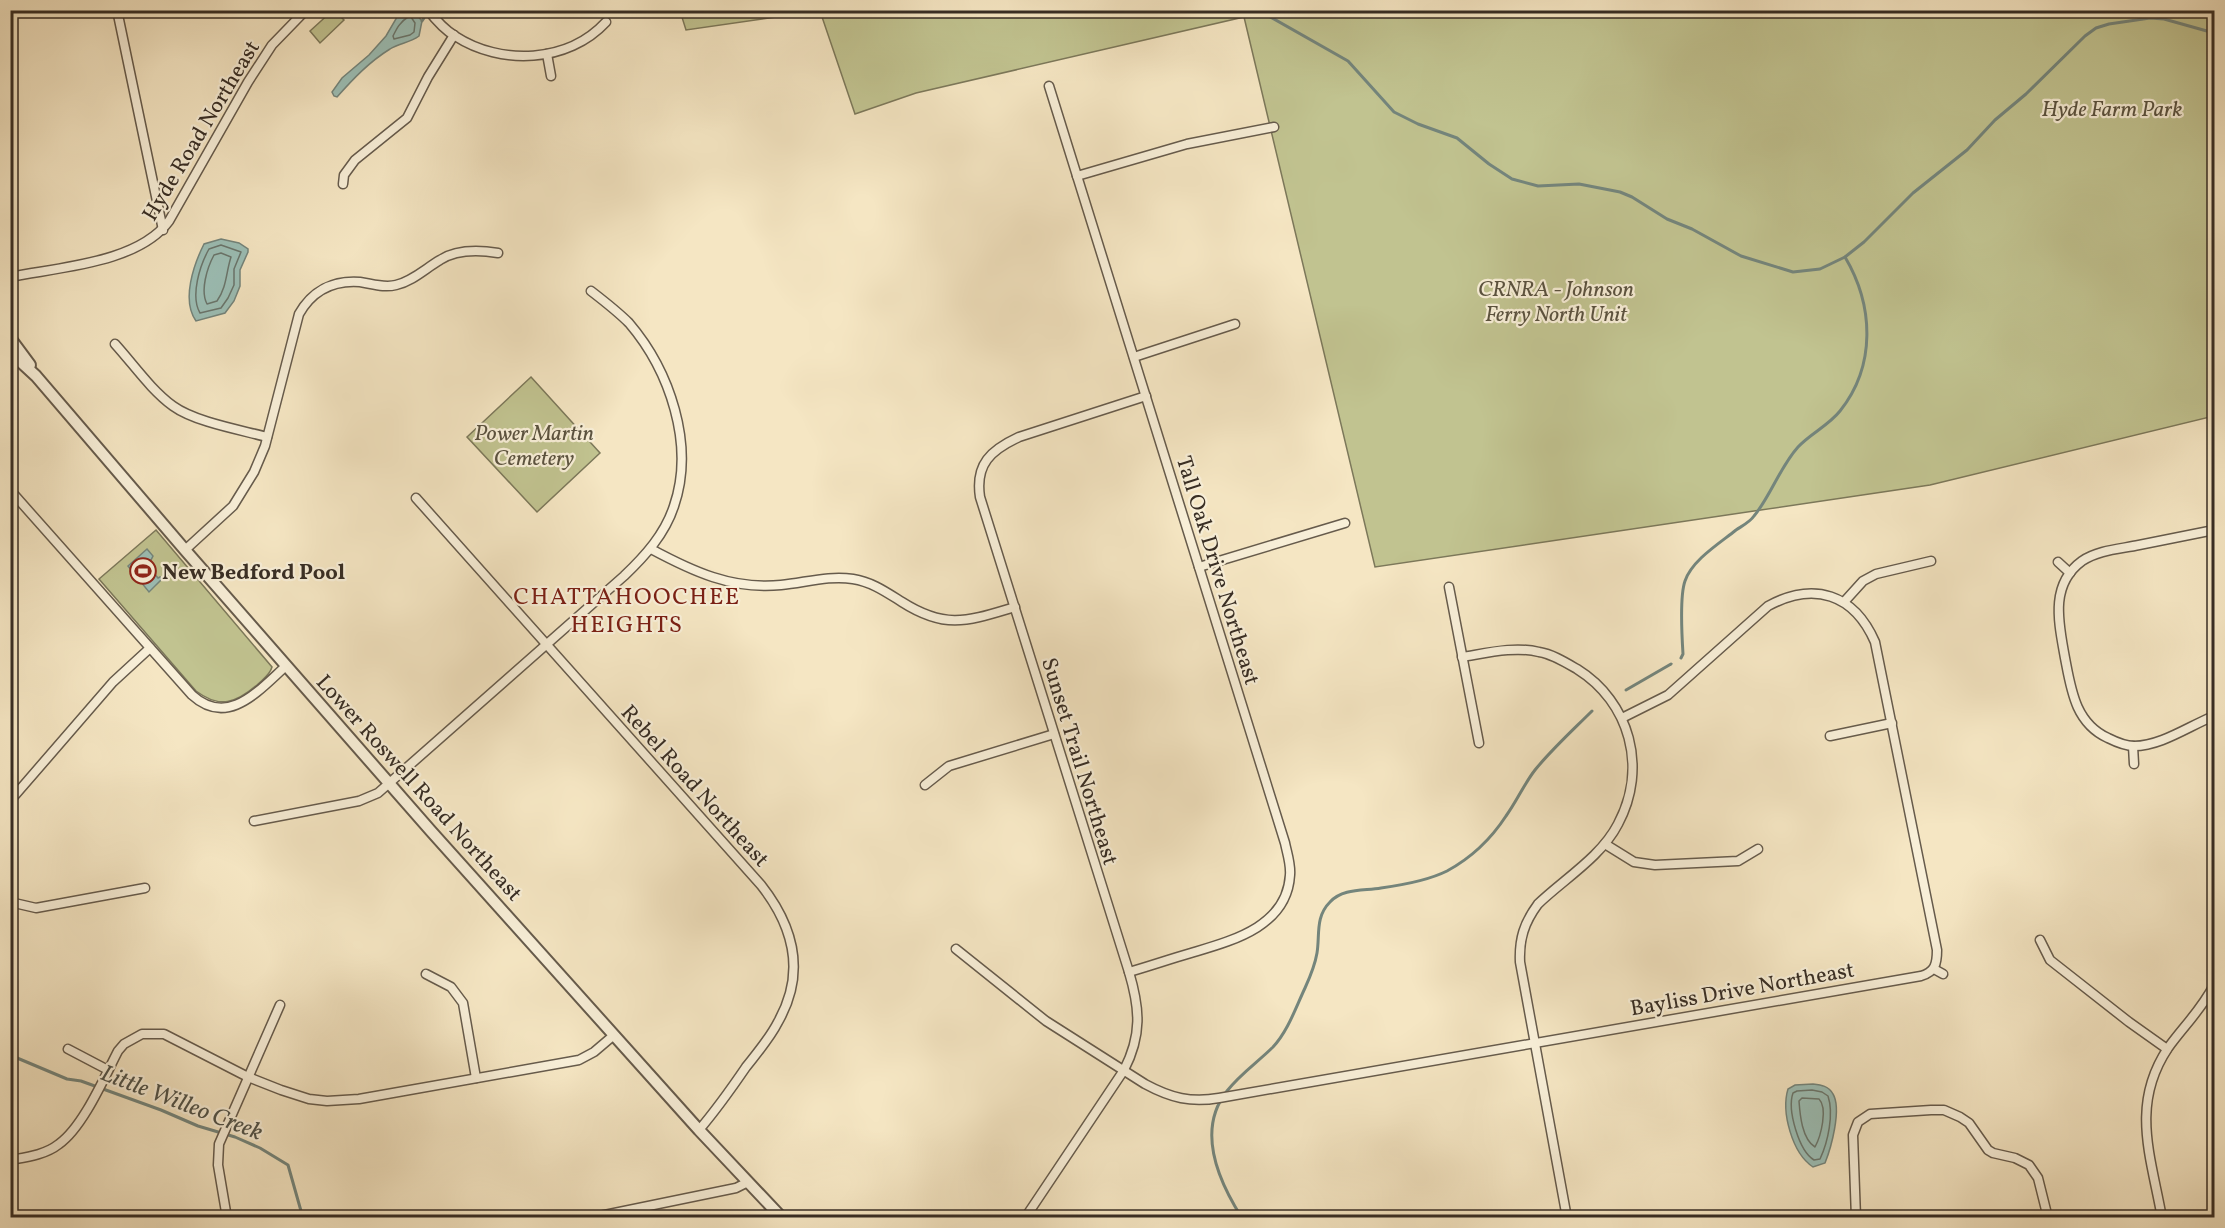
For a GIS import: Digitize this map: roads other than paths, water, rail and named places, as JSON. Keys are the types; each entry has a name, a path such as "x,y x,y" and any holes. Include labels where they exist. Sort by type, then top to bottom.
{"street":[{"path":"117,10 163,230"},
{"name":"Hyde Road Northeast","path":"10,277 107,258 131,251 145,244 163,230 248,82 272,45 306,10"},
{"path":"428,10 453,35 481,48 498,53 531,57 577,44 591,36 606,22"},
{"path":"343,184 344,175 355,160 407,118 453,35"},
{"path":"547,54 552,76"},
{"name":"Tall Oak Drive Northeast","path":"1049,86 1285,843 1290,875 1281,903 1274,913 1254,930 1233,940 1129,972"},
{"path":"1077,176 1177,146 1274,127"},
{"path":"185,550 219,521 238,499 258,465 299,314 309,300 322,289 345,282 381,286 397,285 412,279 440,260 454,254 484,251 498,253"},
{"path":"254,821 359,801 373,796 624,576 651,549 674,507 682,474 680,432 669,392 650,353 629,324 613,307 591,291"},
{"path":"1134,357 1235,324"},
{"name":"Lower Roswell Road Northeast","path":"10,338 22,351 36,376"},
{"path":"116,344 161,396 174,407 194,417 267,437"},
{"name":"Lower Roswell Road Northeast","path":"10,352 36,376 286,666 614,1035 782,1218"},
{"name":"Sunset Trail Northeast","path":"1025,1218 1124,1070 1132,1055 1138,1034 1138,1017 1136,996 1129,972 980,497 979,475 994,451 1019,437 1146,396"},
{"path":"10,490 200,703 227,708 244,702 286,666"},
{"name":"Rebel Road Northeast","path":"416,498 761,885 773,901 788,930 793,948 793,982 784,1011 767,1039 699,1130"},
{"path":"1199,567 1345,523"},
{"path":"2214,530 2107,551 2084,560 2070,573 2063,585 2057,608 2073,696 2077,708 2092,728 2115,741 2133,746 2150,744 2214,716"},
{"path":"651,549 696,572 741,585 783,585 842,577 862,580 880,588 918,612 944,621 974,618 1015,607"},
{"path":"1844,602 1869,577 1884,571 1930,561"},
{"path":"2058,562 2070,573"},
{"path":"1449,587 1479,743"},
{"path":"1622,718 1668,695 1760,612 1779,600 1801,593 1812,593 1837,598 1844,602 1868,627 1875,642 1937,950 1934,969 1943,974"},
{"path":"10,801 113,682 150,648"},
{"path":"1462,657 1506,650 1540,652 1565,661 1588,675 1599,686 1622,718 1632,754 1632,782 1623,813 1605,844 1538,904 1529,915 1520,945 1520,962 1567,1218"},
{"path":"1830,736 1892,723"},
{"path":"925,784 949,766 1054,734"},
{"path":"2133,746 2134,764"},
{"path":"1605,844 1634,862 1655,865 1738,861 1758,849"},
{"path":"10,902 36,908 145,888"},
{"path":"2040,940 2050,960 2168,1049"},
{"name":"Bayliss Drive Northeast","path":"956,949 1046,1021 1162,1093 1188,1101 1203,1101 1921,976 1929,974 1934,969"},
{"path":"426,974 451,987 463,1003 476,1078"},
{"path":"2162,1218 2147,1136 2145,1108 2149,1088 2156,1068 2214,985"},
{"path":"227,1218 218,1154 225,1128 280,1005"},
{"path":"10,1160 44,1152 58,1145 68,1136 77,1125 124,1044 142,1034 153,1032 174,1038 248,1077 309,1099 327,1101 359,1099 579,1060 594,1052 614,1035"},
{"path":"68,1049 108,1070"},
{"path":"1856,1218 1853,1135 1858,1122 1870,1114 1931,1110 1944,1110 1960,1117 1968,1123 1988,1150 2029,1165 2038,1178 2048,1218"},
{"path":"590,1218 736,1188 748,1182"},
{"path":"1868,1218 1889,1218"}],"water":[{"path":"409,10 413,11 422,21 419,36 382,54 337,97 334,96 332,92 342,78 369,55 386,36 397,17"},
{"path":"221,239 239,243 248,249 240,270 240,286 234,301 225,313 196,321 189,293 196,262 204,244"},
{"name":"New Bedford Pool","path":"147,549 153,556 148,566 158,578 162,579 149,592 128,566"},
{"path":"1795,1085 1825,1086 1831,1091 1835,1101 1836,1118 1833,1139 1825,1163 1813,1167 1799,1152 1794,1142 1787,1120 1786,1098 1788,1089"}],"waterway":[{"path":"1258,10 1348,61 1394,112 1418,124 1457,138 1512,179 1538,186 1579,184 1620,192 1667,219 1692,229 1741,256 1793,272 1820,269 1845,257 1864,242 1913,193 1967,150 1995,120 2096,28 2150,18 2164,19 2214,33"},
{"path":"1681,658 1683,654 1682,596 1689,573 1707,552 1752,518 1798,447 1840,411 1860,375 1867,336 1866,315 1862,295 1845,257"},
{"path":"1626,690 1671,664"},
{"path":"1242,1218 1233,1204 1214,1156 1213,1122 1218,1106 1227,1091 1273,1047 1287,1026 1314,966 1320,920 1325,908 1341,894 1423,880 1447,871 1464,860 1494,832 1542,762 1592,711"},
{"name":"Little Willeo Creek","path":"10,1055 67,1079 81,1081 260,1148 288,1165 303,1218"}],"place":[{"name":"New Bedford Pool","path":"143,571"}],"district":[{"name":"CHATTAHOOCHEE HEIGHTS","path":"627,610"}],"park label":[{"name":"Hyde Farm Park","path":"2112,108"},
{"name":"CRNRA - Johnson Ferry North Unit","path":"1556,300"},
{"name":"Power Martin Cemetery","path":"534,444"}]}
